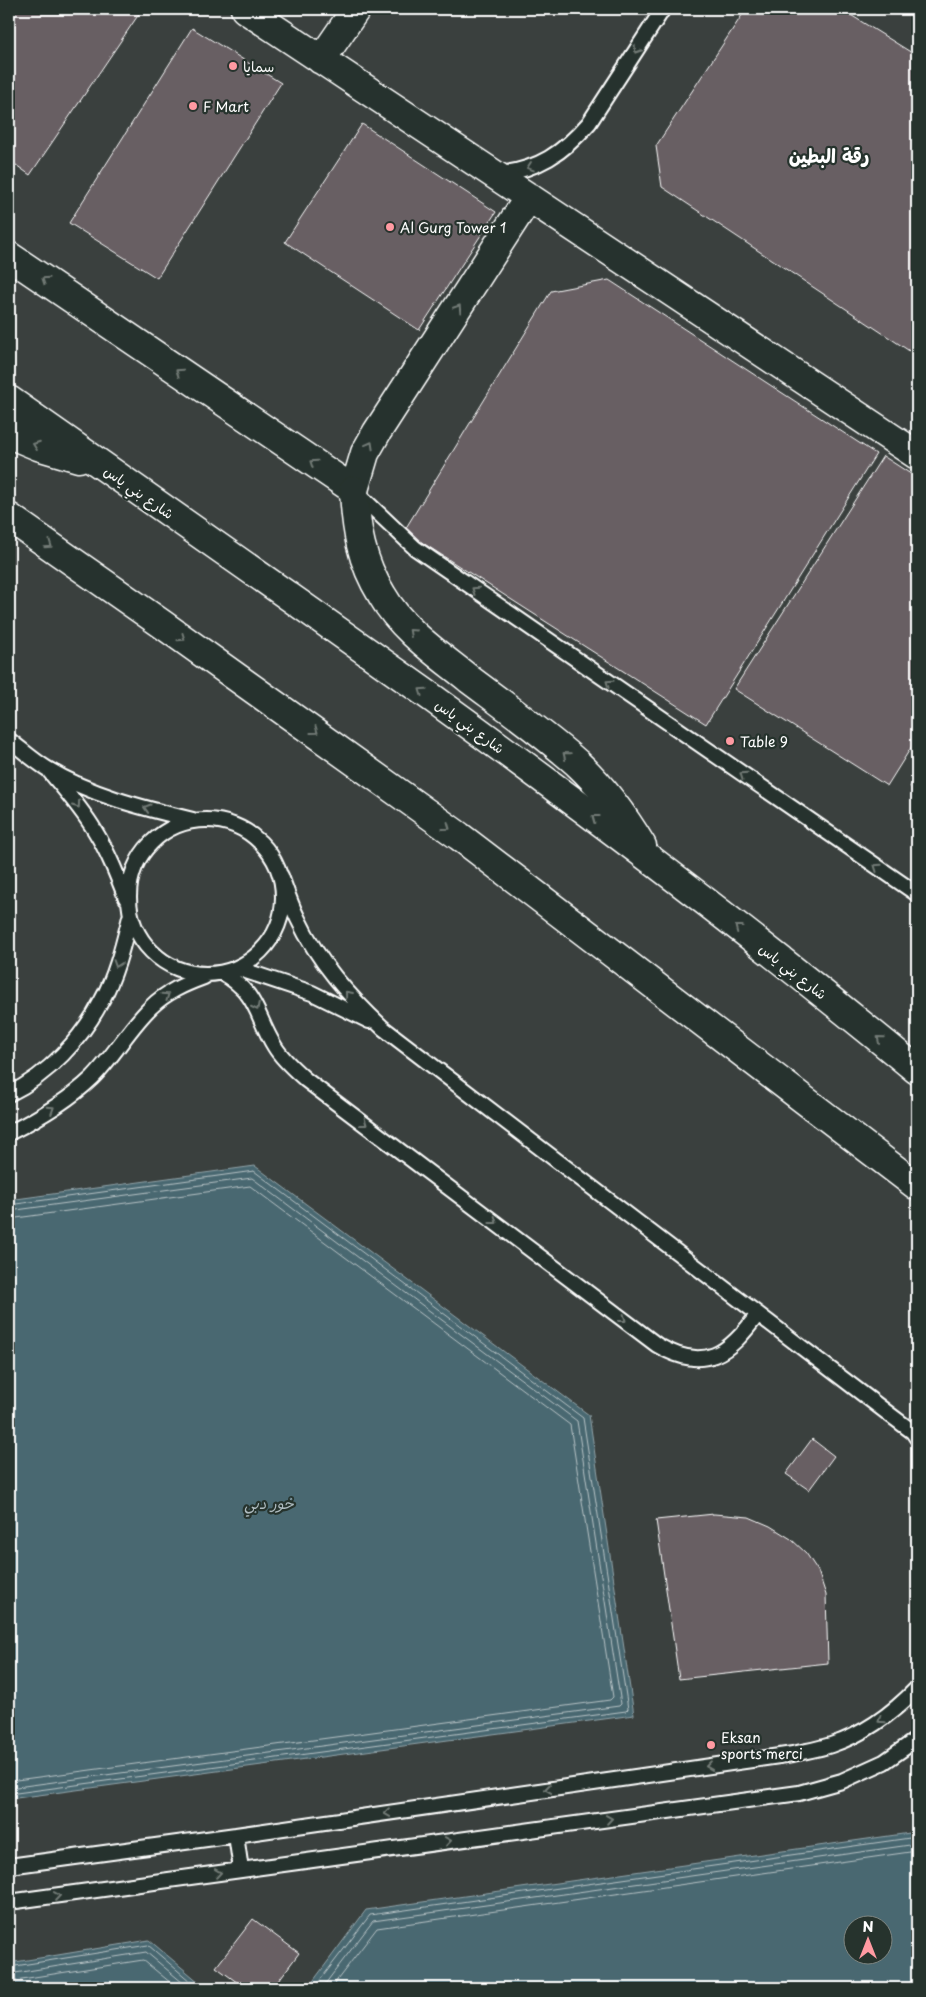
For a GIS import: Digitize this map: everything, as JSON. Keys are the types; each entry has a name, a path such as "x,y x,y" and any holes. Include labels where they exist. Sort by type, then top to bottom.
{"main road":[{"path":"245,9 917,454"},
{"path":"321,60 356,9"},
{"path":"529,197 365,453 354,490 356,528 366,563 382,596 405,625 432,650 577,763 606,793 630,825 651,860"},
{"path":"9,256 354,490"},
{"name":"شارع بني ياس","path":"9,400 423,691 651,860 859,1022 917,1070"},
{"path":"9,434 38,446 98,463"},
{"path":"9,517 249,684 460,836 917,1186"}],"lane":[{"path":"494,174 516,172 537,165 557,154 575,140 589,123 663,9"},
{"path":"354,490 415,548 917,894"},
{"path":"9,740 46,768 118,800 194,820 216,820 238,826 257,838 272,855 298,919 321,960 349,996 383,1028 916,1435"},
{"path":"46,768 72,798 95,830 113,865 128,902"},
{"path":"194,820 172,827 152,840 138,858 130,879 128,902 130,917 138,936 157,957 169,966 189,973 216,974 237,981 258,1008 265,1029 276,1048 306,1080 657,1345 673,1355 691,1358 710,1357 727,1350 741,1338 758,1314"},
{"path":"9,1133 34,1121 64,1101 92,1078 116,1052 136,1022 169,992 189,982 237,968 256,956 271,940 280,920 284,898 281,876"},
{"path":"9,1094 43,1072 66,1051 86,1026 103,1000 114,973 130,917"},
{"path":"237,968 312,994 383,1028"},
{"path":"9,1866 236,1835 803,1752 831,1745 867,1730 899,1708 917,1688"},
{"path":"9,1902 799,1793 850,1777 884,1762 917,1739"},
{"path":"236,1835 241,1870"}],"water":[{"name":"خور دبي","path":"255,1166 589,1415 634,1715 9,1799 9,1200"},
{"path":"917,1832 917,1988 308,1988 366,1910"},
{"path":"149,1940 206,1988 9,1988 9,1963"}],"building":[{"path":"12,9 137,9 141,11 30,175 9,160 9,14"},
{"path":"746,9 841,9 917,56 917,356 662,187 656,146"},
{"path":"192,28 281,83 157,278 69,223"},
{"name":"Al Gurg Tower 1","path":"362,124 496,212 419,330 285,242"},
{"path":"609,280 876,454 706,724 404,531 551,291"},
{"path":"883,456 917,478 917,738 887,786 734,689"},
{"path":"917,776 917,792 910,787"},
{"path":"812,1439 834,1456 809,1490 786,1474"},
{"path":"714,1514 749,1517 770,1526 791,1539 806,1553 818,1571 826,1595 828,1663 679,1679 656,1520"},
{"path":"253,1919 299,1953 273,1988 245,1988 216,1967"}],"place":[{"name":"سمايا","path":"233,66"},
{"name":"F Mart","path":"193,106"},
{"name":"Al Gurg Tower 1","path":"390,227"},
{"name":"Table 9","path":"730,741"},
{"name":"Eksan sports merci","path":"711,1745"}],"district":[{"name":"رقة البطين","path":"829,155"}]}
